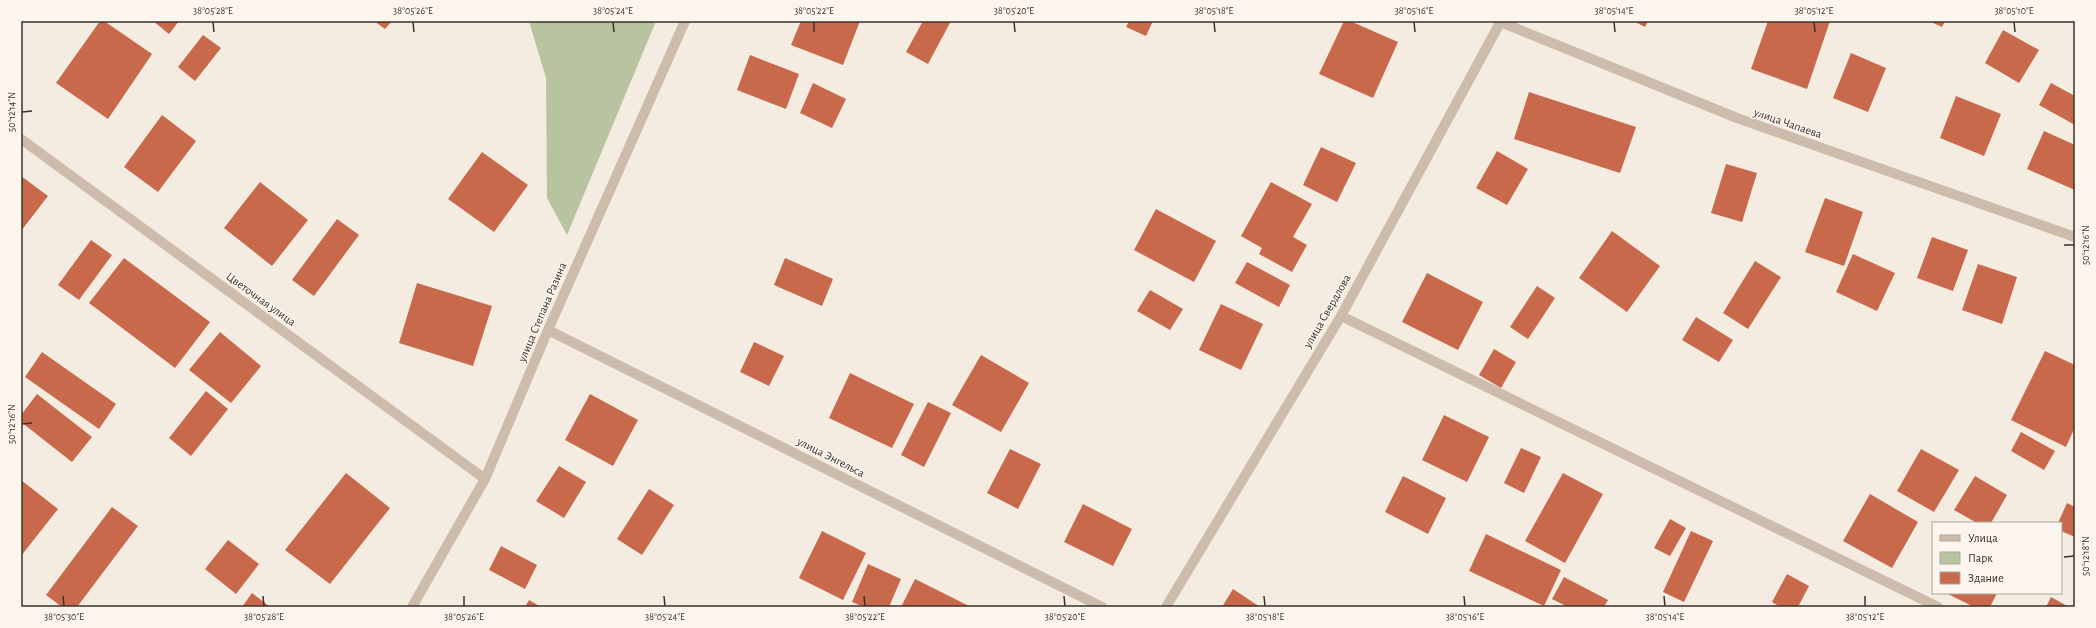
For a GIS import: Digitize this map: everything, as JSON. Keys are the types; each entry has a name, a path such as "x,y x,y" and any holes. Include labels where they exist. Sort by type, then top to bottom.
{"street":[{"name":"улица Степана Разина","path":"412,607 485,479 548,330 685,21"},
{"name":"улица Чапаева","path":"1500,21 1737,118 2075,237"},
{"name":"улица Свердлова","path":"1166,607 1341,316 1500,21"},
{"name":"Цветочная улица","path":"21,140 485,479"},
{"path":"1341,316 1938,607"},
{"name":"улица Энгельса","path":"548,330 1102,607"}],"green space":[{"path":"529,21 656,21 567,235 547,198 546,78"}],"building":[{"path":"100,21 104,21 152,54 108,119 56,83"},
{"path":"153,21 179,21 169,34"},
{"path":"374,21 392,21 385,29"},
{"path":"801,21 860,21 843,65 791,45"},
{"path":"923,21 951,21 928,64 906,52"},
{"path":"1129,21 1153,21 1146,36 1126,27"},
{"path":"1344,21 1350,21 1398,42 1373,98 1319,74"},
{"path":"1633,21 1648,21 1645,27"},
{"path":"1768,21 1830,21 1807,89 1751,69"},
{"path":"1929,21 1945,21 1942,27"},
{"path":"2003,30 2039,50 2019,83 1985,63"},
{"path":"203,35 221,48 195,81 178,67"},
{"path":"1851,53 1886,68 1868,112 1833,98"},
{"path":"750,55 799,74 786,109 737,90"},
{"path":"813,83 846,99 832,128 800,113"},
{"path":"2051,83 2075,96 2075,125 2039,105"},
{"path":"1529,92 1636,127 1620,173 1514,139"},
{"path":"1956,96 2001,114 1984,156 1940,138"},
{"path":"162,115 196,141 158,192 124,167"},
{"path":"2044,131 2075,145 2075,190 2027,169"},
{"path":"1321,147 1356,163 1337,202 1303,185"},
{"path":"1497,151 1528,169 1507,205 1476,188"},
{"path":"482,152 528,185 494,232 448,199"},
{"path":"1726,164 1757,173 1742,222 1711,213"},
{"path":"21,176 48,196 21,231"},
{"path":"260,182 308,220 272,266 224,228"},
{"path":"1271,182 1312,204 1293,237 1307,245 1292,272 1259,254 1262,248 1241,236"},
{"path":"1825,198 1863,212 1844,266 1805,252"},
{"path":"1156,209 1216,241 1194,282 1134,250"},
{"path":"337,219 359,235 314,296 292,280"},
{"path":"1612,231 1660,266 1627,312 1579,278"},
{"path":"1932,237 1968,250 1953,291 1917,278"},
{"path":"91,240 112,255 79,300 58,285"},
{"path":"1853,254 1895,273 1877,311 1836,292"},
{"path":"124,258 210,322 175,368 89,303"},
{"path":"785,258 833,279 822,306 774,285"},
{"path":"1755,261 1781,277 1748,329 1723,313"},
{"path":"1247,262 1290,285 1279,307 1235,283"},
{"path":"1978,264 2017,277 2002,324 1962,310"},
{"path":"1427,273 1483,302 1458,350 1402,322"},
{"path":"417,283 492,306 473,366 399,343"},
{"path":"1537,286 1555,298 1528,339 1510,327"},
{"path":"1150,290 1183,309 1170,330 1137,311"},
{"path":"1221,304 1263,324 1241,370 1199,350"},
{"path":"1696,317 1733,340 1719,362 1682,340"},
{"path":"220,332 261,366 231,403 189,370"},
{"path":"754,342 784,356 769,386 740,372"},
{"path":"1494,349 1516,362 1501,388 1479,375"},
{"path":"2045,351 2075,365 2075,427 2066,447 2011,420"},
{"path":"42,352 116,404 99,429 25,377"},
{"path":"981,355 1029,383 1001,432 952,405"},
{"path":"850,373 914,404 892,448 829,418"},
{"path":"206,391 228,409 191,456 169,438"},
{"path":"37,394 92,437 72,462 21,422 21,415"},
{"path":"590,394 638,420 613,466 565,440"},
{"path":"928,402 951,413 924,467 901,455"},
{"path":"1444,415 1489,437 1467,482 1422,460"},
{"path":"2021,432 2055,451 2044,470 2011,451"},
{"path":"1521,448 1541,457 1524,493 1504,483"},
{"path":"1010,449 1041,464 1018,509 987,493"},
{"path":"1921,449 1959,470 1934,512 1897,491"},
{"path":"559,466 586,482 564,518 536,501"},
{"path":"346,473 390,508 330,584 285,550"},
{"path":"1563,473 1603,494 1565,563 1525,541"},
{"path":"1403,476 1446,498 1428,534 1385,512"},
{"path":"1975,476 2007,495 1992,522 1975,522 1954,510"},
{"path":"21,480 58,509 21,556"},
{"path":"649,489 674,505 642,555 617,539"},
{"path":"1870,494 1918,522 1892,568 1843,541"},
{"path":"2067,503 2075,507 2075,537 2062,531 2062,522 2058,522"},
{"path":"1083,504 1132,529 1113,566 1064,542"},
{"path":"112,507 138,526 77,607 62,607 46,595"},
{"path":"1670,519 1686,528 1670,556 1654,548"},
{"path":"822,531 866,553 843,600 799,578"},
{"path":"1691,531 1713,541 1684,602 1663,592"},
{"path":"1486,534 1561,570 1544,606 1469,571"},
{"path":"228,540 259,564 236,594 205,569"},
{"path":"501,546 537,565 525,589 489,570"},
{"path":"868,564 901,579 889,607 864,607 852,602"},
{"path":"1787,574 1809,586 1798,607 1780,607 1772,602"},
{"path":"1564,577 1608,600 1604,607 1568,607 1552,599"},
{"path":"915,579 969,606 901,607"},
{"path":"1233,589 1260,607 1222,607"},
{"path":"252,593 270,607 242,607"},
{"path":"1948,594 1996,594 1990,607 1974,607"},
{"path":"2051,597 2069,607 2046,607"},
{"path":"529,600 541,607 525,607"}]}
